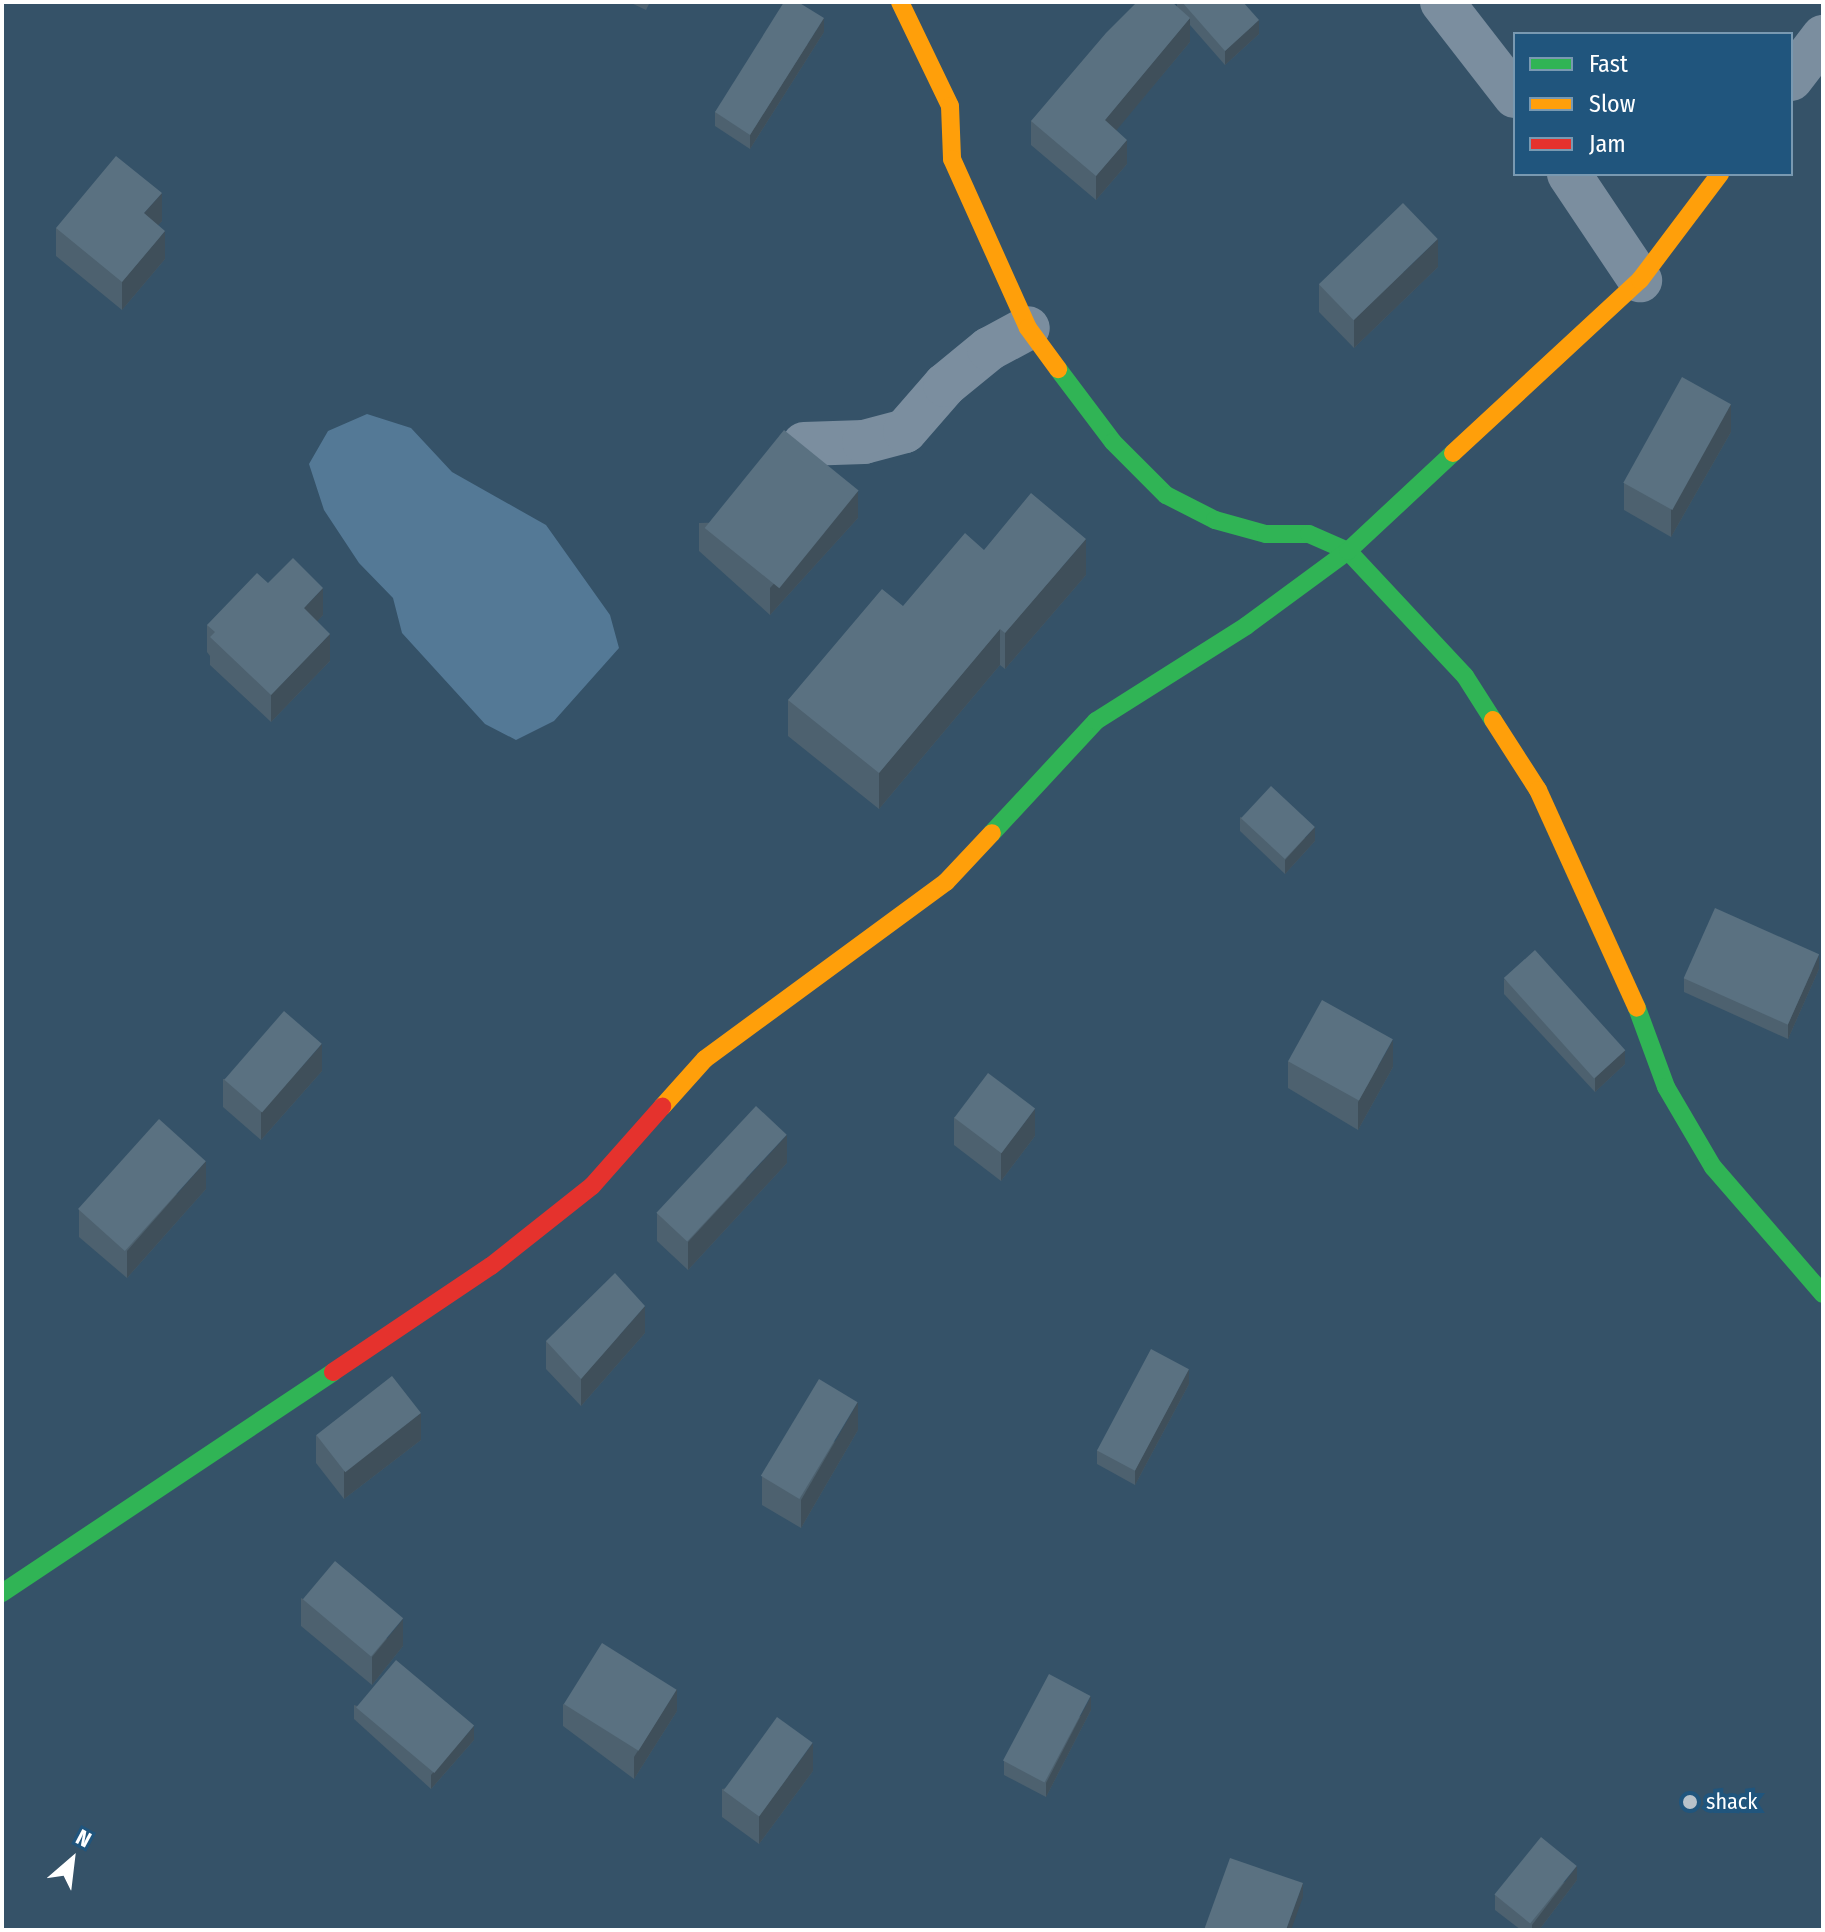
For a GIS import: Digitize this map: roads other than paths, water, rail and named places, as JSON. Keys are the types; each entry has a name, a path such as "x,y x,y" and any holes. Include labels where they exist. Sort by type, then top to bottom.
{"street":[{"path":"900,2 950,106 952,159 1028,328 1113,442 1166,495 1215,520 1266,534 1309,534 1348,551 1473,689 1538,790 1625,975 1666,1087 1713,1167 1823,1294"},
{"path":"1442,2 1513,93"},
{"path":"1793,76 1823,37"},
{"path":"1570,176 1640,280"},
{"path":"2,1593 491,1266 592,1186 705,1059 946,882 1096,721 1246,626 1348,551 1640,280 1718,176"},
{"path":"804,444 864,442 905,431 945,385 989,349 1028,328"}],"water":[{"path":"367,414 411,428 452,472 546,525 610,615 619,648 554,721 516,740 485,724 402,633 393,598 359,563 324,510 309,464 328,431"}],"place":[{"name":"shack","path":"1690,1802"}]}
